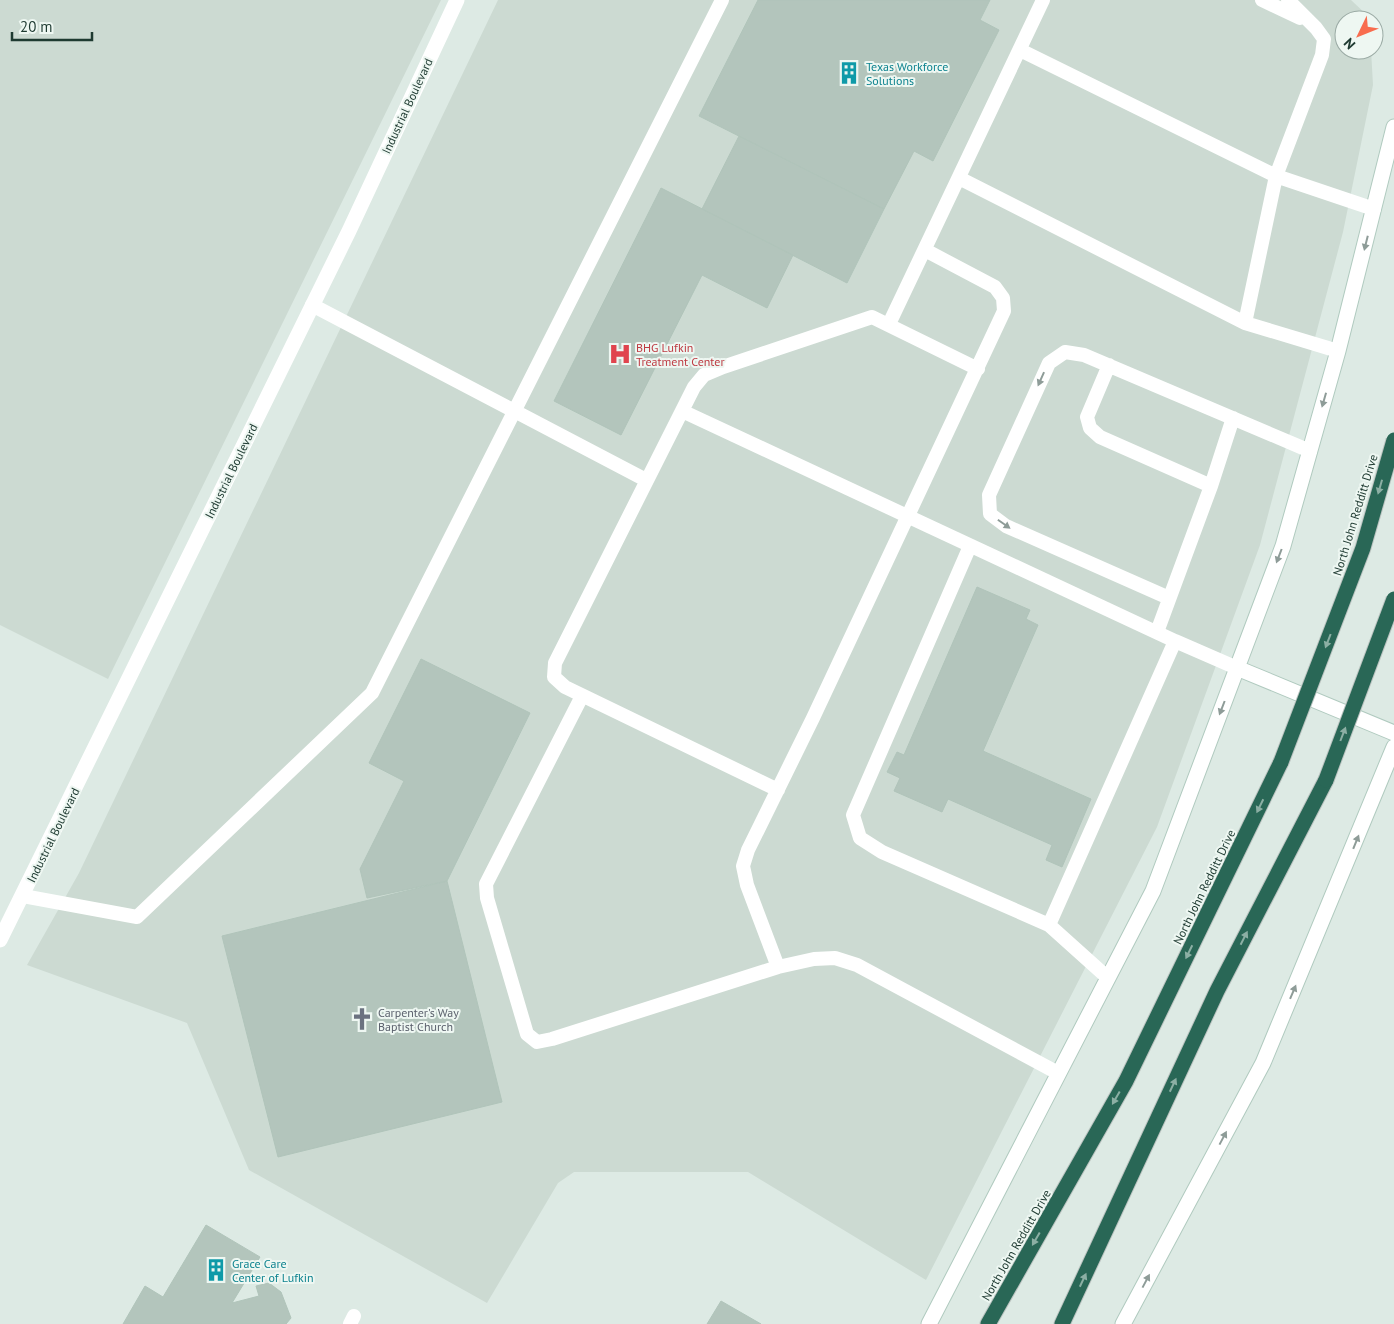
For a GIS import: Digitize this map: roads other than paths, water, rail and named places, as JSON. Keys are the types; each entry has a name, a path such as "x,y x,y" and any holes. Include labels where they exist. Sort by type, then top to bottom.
{"highway":[{"name":"North John Redditt Drive","path":"988,1324 1126,1080 1281,762 1363,548 1394,440"},
{"path":"1062,1324 1217,991 1326,780 1394,599"}],"street":[{"name":"Industrial Boulevard","path":"0,940 312,306 457,0"},
{"path":"929,1324 1153,891 1283,546 1338,351 1394,127"},
{"path":"1378,194 1394,178"},
{"path":"1237,668 1394,733"},
{"path":"1123,1324 1263,1063 1394,747"}],"lane":[{"path":"22,896 137,917 372,693 722,0"},
{"path":"889,324 1043,0"},
{"path":"1262,0 1312,24"},
{"path":"1245,323 1276,176 1322,55 1324,39 1288,0"},
{"path":"1020,50 1276,176 1374,209"},
{"path":"959,178 1245,323 1338,351"},
{"path":"778,967 747,885 743,866 748,850 908,517 1004,311 1003,298 996,287 925,250"},
{"path":"312,306 646,480"},
{"path":"778,790 565,687 554,677 556,663 694,386 704,375 756,354 872,317 978,368"},
{"path":"1169,598 1006,526 990,514 989,495 1049,363 1065,352 1084,355 1310,451"},
{"path":"1109,365 1087,417 1090,428 1100,437 1211,486"},
{"path":"682,411 1175,641 1237,668"},
{"path":"1157,632 1211,486 1233,418"},
{"path":"970,546 854,815 860,838 882,852 1049,925 1108,978"},
{"path":"1049,925 1175,641"},
{"path":"582,696 486,884 487,898 527,1034 537,1042 552,1039 778,967 835,958 857,966 1058,1073"}],"place":[{"name":"Texas Workforce Solutions","path":"849,73"},
{"name":"BHG Lufkin Treatment Center","path":"620,354"},
{"name":"Carpenter's Way Baptist Church","path":"362,1019"},
{"name":"Grace Care Center of Lufkin","path":"216,1270"}]}
